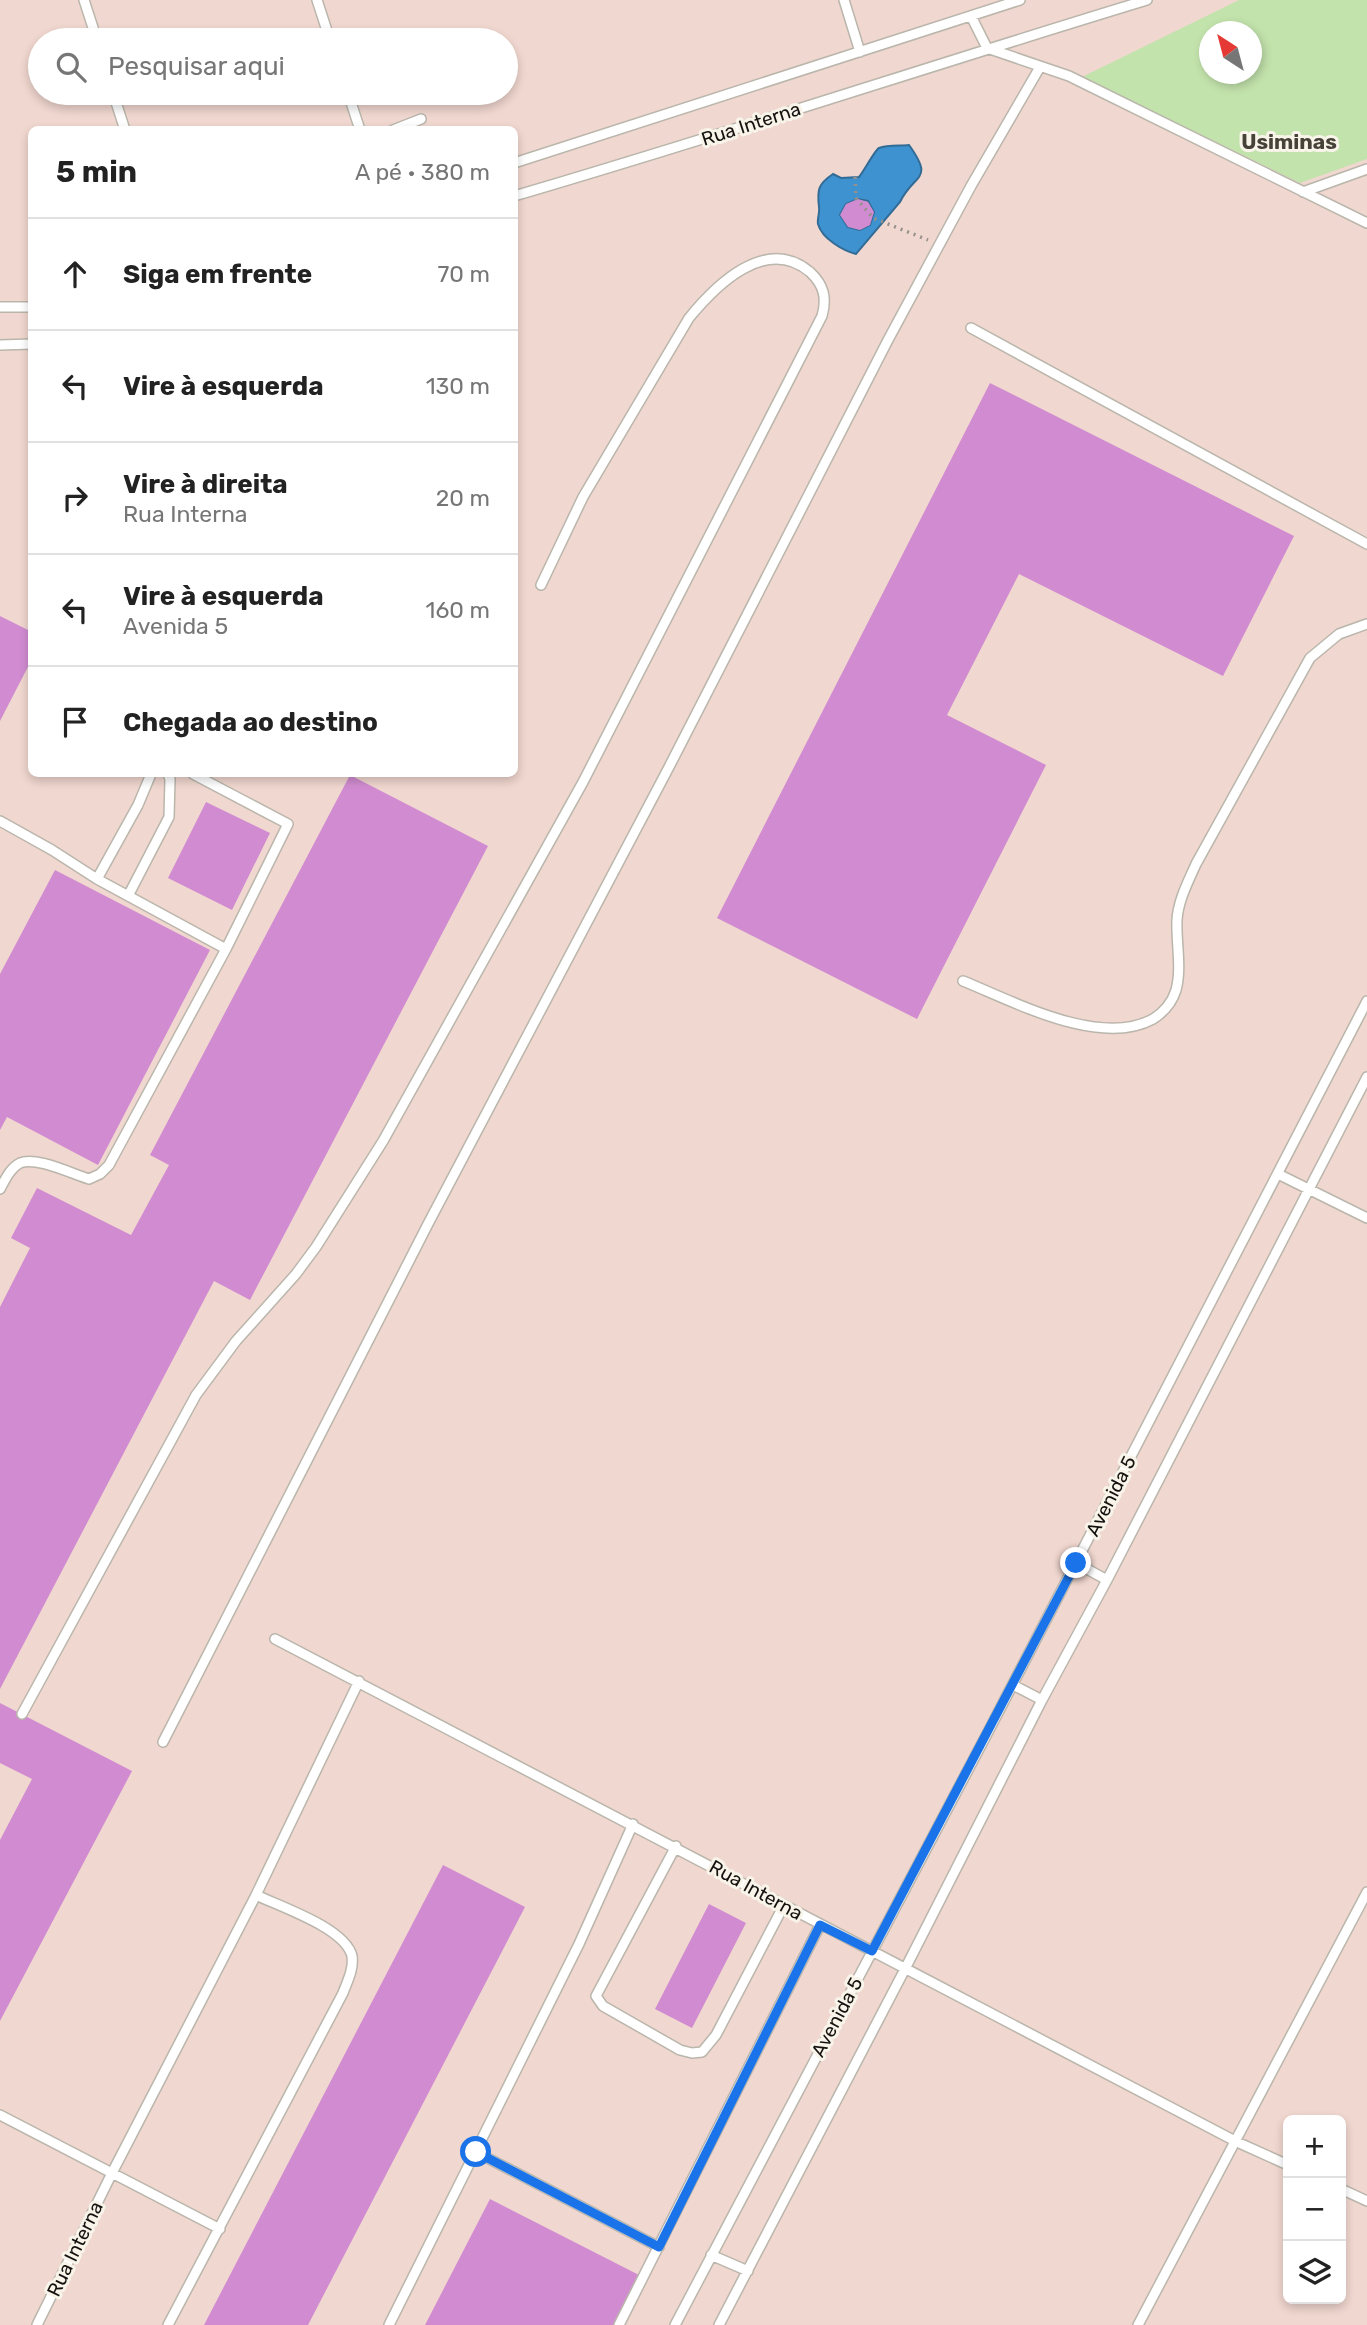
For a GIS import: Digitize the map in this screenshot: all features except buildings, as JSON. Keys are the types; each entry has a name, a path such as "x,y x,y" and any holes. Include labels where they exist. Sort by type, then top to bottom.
{"lane":[{"path":"84,0 93,28"},
{"path":"317,0 326,28"},
{"path":"844,0 860,52"},
{"path":"518,162 1020,0"},
{"name":"Rua Interna","path":"518,196 1147,0"},
{"path":"971,16 986,48 1069,76 1367,223"},
{"path":"163,1742 422,1235 669,767 888,340 1040,67"},
{"path":"117,105 124,126"},
{"path":"352,105 359,126"},
{"path":"403,126 421,119"},
{"path":"1303,192 1367,169"},
{"path":"22,1714 196,1395 236,1341 296,1274 316,1247 383,1141 583,782 822,316 824,291 818,280 807,270 793,260 770,259 729,276 709,294 689,318 583,497 541,585"},
{"path":"0,307 28,307"},
{"path":"971,328 1367,544"},
{"path":"0,345 28,344"},
{"path":"963,981 1034,1010 1086,1026 1125,1028 1144,1024 1161,1014 1175,994 1178,979 1177,917 1195,864 1310,658 1339,634 1367,624"},
{"path":"97,879 138,805 149,777"},
{"path":"128,896 169,817 169,777"},
{"path":"0,1189 18,1164 29,1161 89,1179 100,1174 109,1165 226,949 288,824 199,777"},
{"path":"0,821 97,879 226,949"},
{"name":"Avenida 5","path":"675,2325 1013,1685 1367,1001"},
{"name":"Avenida 5","path":"719,2325 1367,1077"},
{"path":"1278,1174 1367,1217"},
{"path":"1076,1563 1107,1580"},
{"name":"Rua Interna","path":"275,1639 676,1846 820,1925 1237,2142 1283,2163"},
{"name":"Rua Interna","path":"37,2325 256,1895 359,1682"},
{"path":"1013,1685 1042,1700"},
{"path":"389,2325 604,1891 633,1824"},
{"path":"676,1846 596,1996 603,2006 680,2050 702,2052 716,2035 784,1905"},
{"path":"1138,2325 1367,1892"},
{"path":"168,2325 343,1993 352,1968 349,1947 338,1936 256,1895"},
{"path":"620,2325 820,1925"},
{"path":"0,2115 220,2229"},
{"path":"476,2152 659,2247"},
{"path":"1346,2192 1367,2202"},
{"path":"711,2255 748,2271"}],"path":[{"path":"855,177 856,198 873,218 940,244"}],"shaded area":[{"path":"0,0 1367,0 1367,2325 0,2325"}],"green space":[{"path":"1239,0 1367,0 1367,159 1300,183 1082,77"}],"water":[{"path":"909,145 921,165 920,176 856,254 834,244 824,235 818,224 821,184 833,174 841,178 859,177 879,148","holes":["858,199 868,201 874,212 870,225 860,230 848,227 840,215 846,204"]}],"district":[{"name":"Usiminas","path":"1289,141"}],"route":[{"path":"476,2152 659,2247 820,1925 872,1951 1076,1563"}]}
